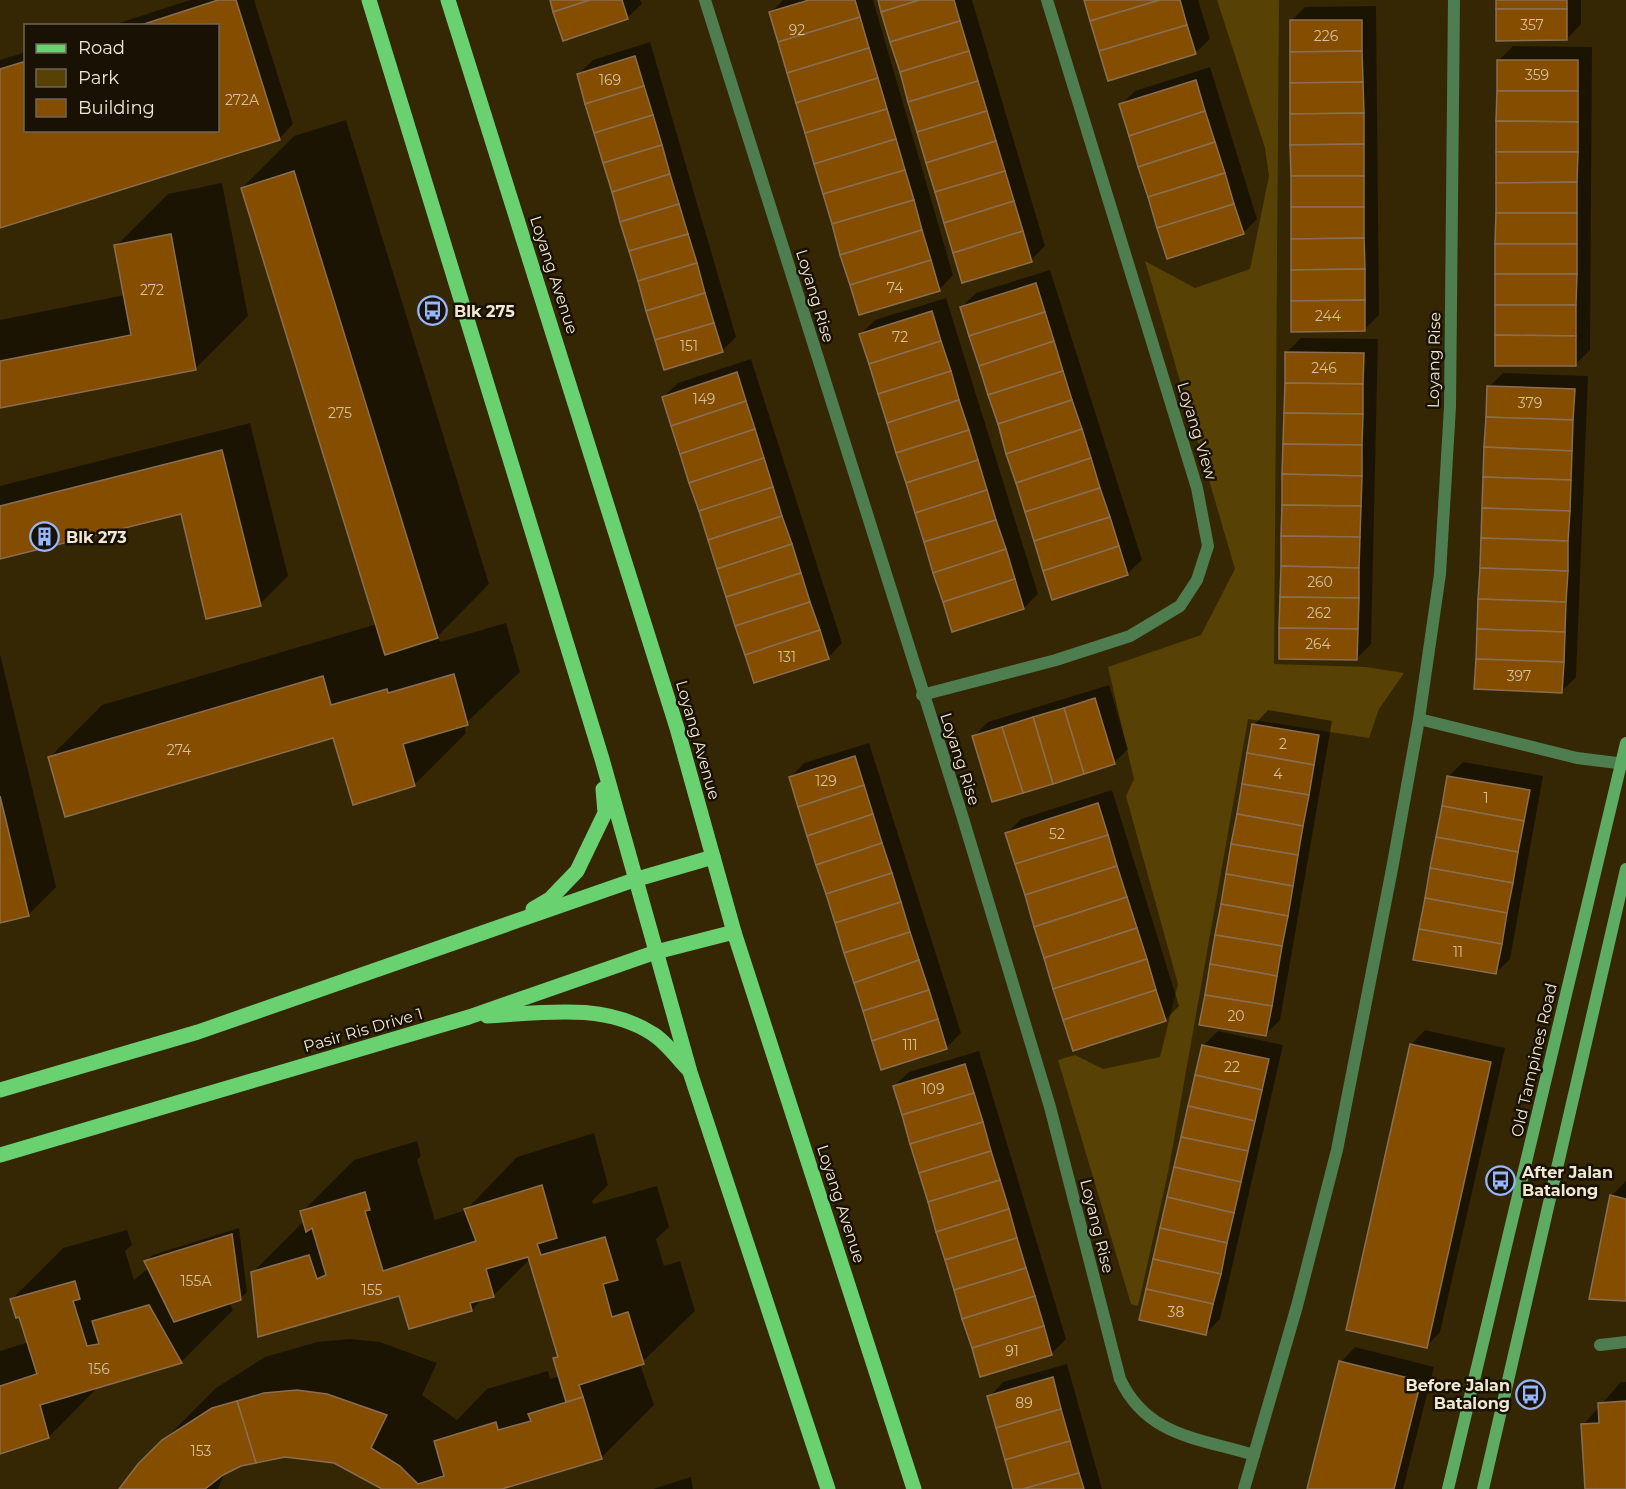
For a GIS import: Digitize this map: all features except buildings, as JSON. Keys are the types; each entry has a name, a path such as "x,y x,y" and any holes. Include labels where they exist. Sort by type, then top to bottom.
{"main road":[{"path":"369,0 602,759 690,1072 828,1489"},
{"name":"Loyang Avenue","path":"448,0 610,512 734,932 914,1489"},
{"path":"508,924 550,899 577,871 605,813 602,759"},
{"path":"0,1090 198,1032 634,879 713,857"},
{"name":"Pasir Ris Drive 1","path":"0,1155 469,1017 656,952 734,932"},
{"path":"469,1017 585,1011 619,1020 654,1034 690,1072"}],"street":[{"name":"Loyang Rise","path":"705,0 922,695 962,815 1050,1107 1120,1379 1138,1408 1159,1424 1199,1441 1254,1455"},
{"name":"Loyang View","path":"922,695 1056,660 1130,636 1180,606 1197,580 1208,546 1197,488 1047,0"},
{"name":"Loyang Rise","path":"1244,1489 1297,1306 1337,1150 1419,719 1440,574 1450,407 1455,0"},
{"path":"1419,719 1577,758 1624,764"},
{"name":"Old Tampines Road","path":"1449,1489 1624,764 1626,743"},
{"path":"1482,1489 1626,868"},
{"path":"1599,1345 1626,1342"}],"green space":[{"path":"1217,0 1279,0 1274,664 1366,667 1404,673 1379,709 1369,738 1248,719 1169,1168 1138,1306 1131,1304 1058,1060 1075,1055 1103,1069 1160,1057 1178,984 1126,796 1134,779 1108,667 1201,635 1235,569 1145,261 1195,288 1250,269 1269,176 1265,148"}],"place":[{"name":"Blk 275","path":"433,311"},
{"name":"Blk 273","path":"45,537"},
{"name":"After Jalan Batalong","path":"1501,1181"},
{"name":"Before Jalan Batalong","path":"1531,1394"}]}
